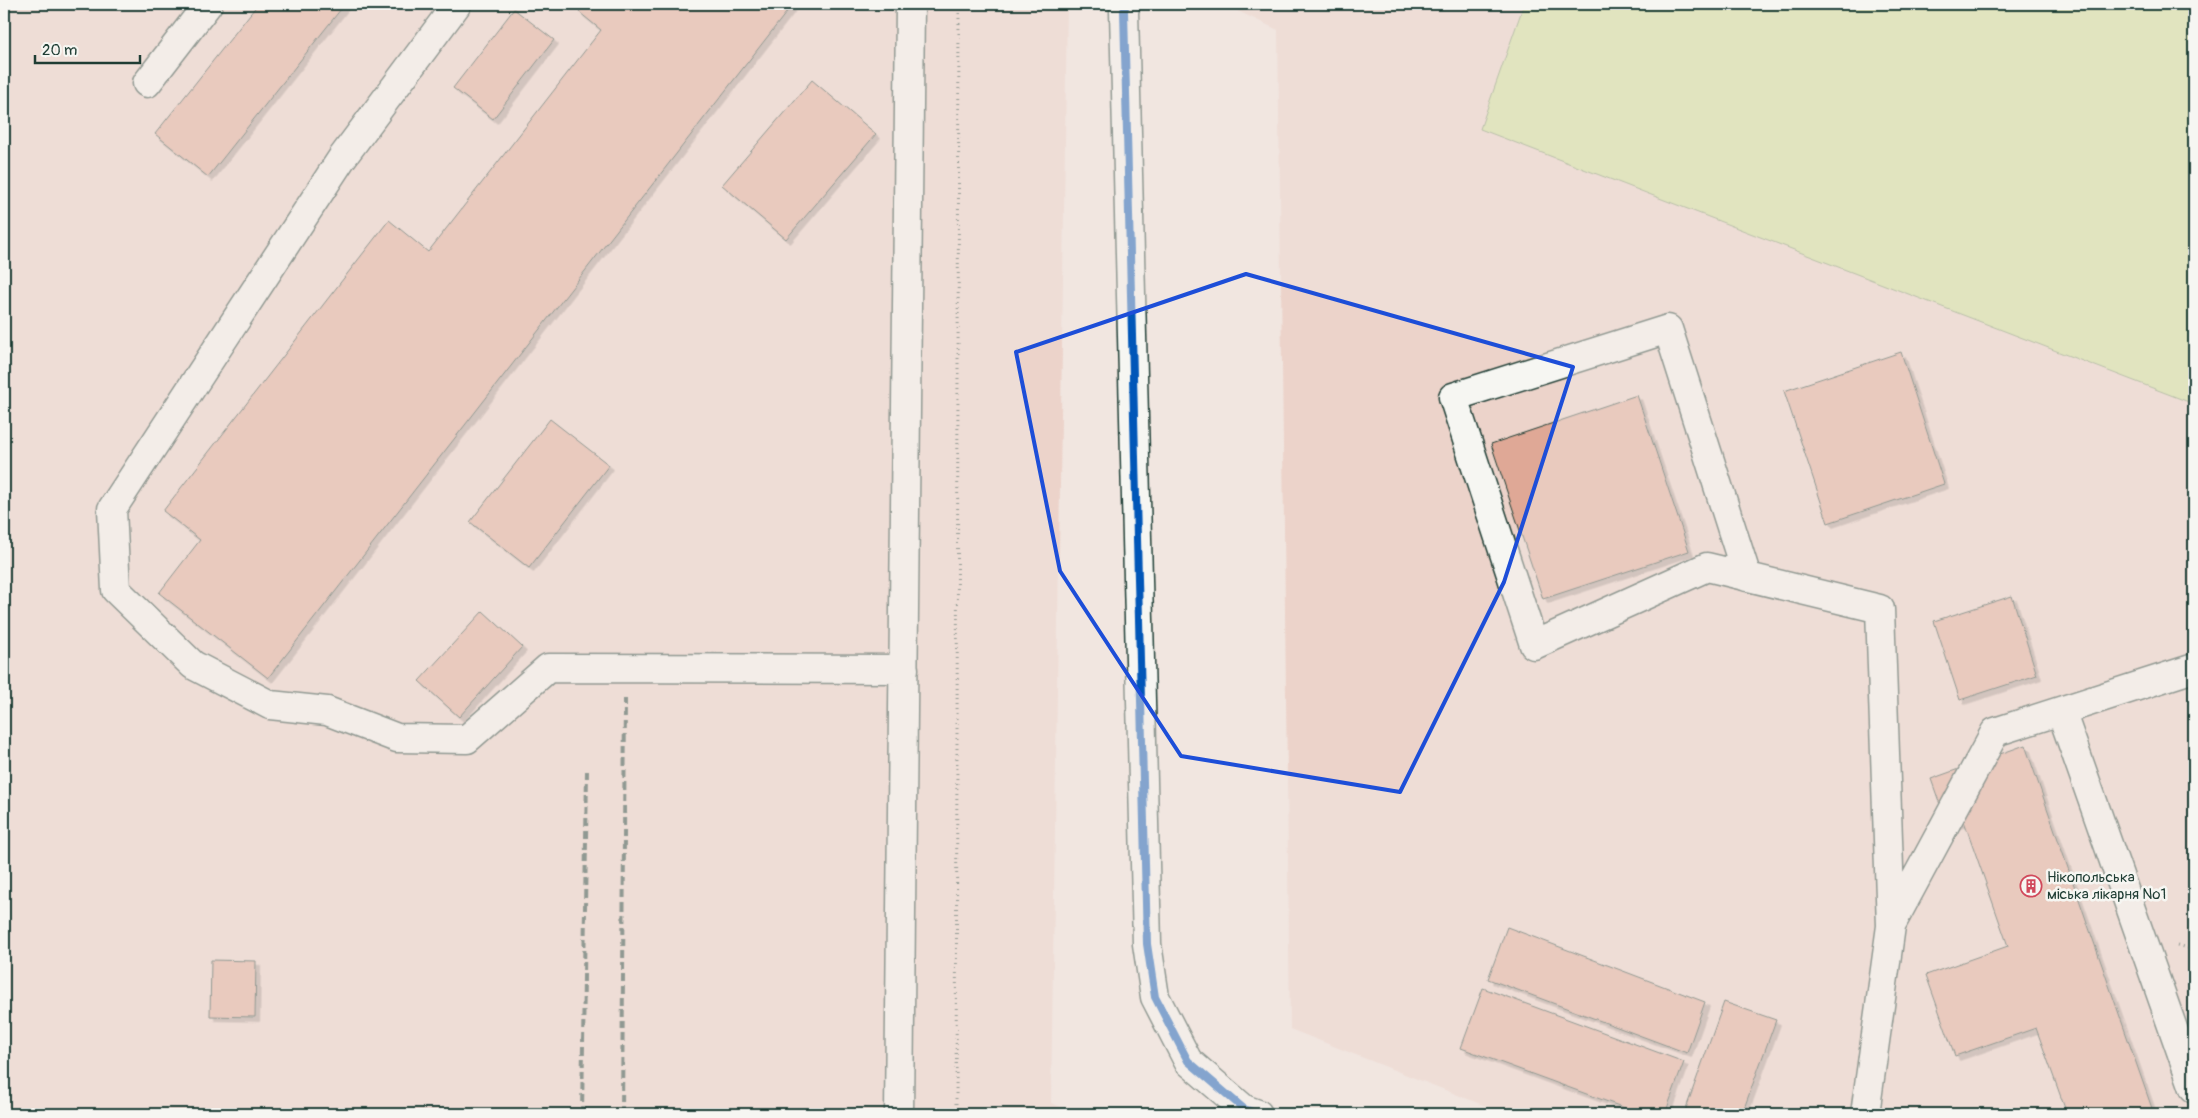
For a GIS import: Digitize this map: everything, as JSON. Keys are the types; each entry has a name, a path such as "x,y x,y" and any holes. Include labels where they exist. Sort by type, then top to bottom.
{"street":[{"path":"147,83 208,4"},
{"path":"457,4 342,158 112,509 116,590 193,665 270,705 327,712 396,738 467,739 548,668 904,669"},
{"path":"899,1114 910,4"},
{"path":"1125,8 1147,944 1155,997 1188,1061 1244,1109 1258,1114"},
{"path":"1747,577 1668,329 1453,397 1534,645 1707,568 1880,609 1891,926 1865,1114"},
{"path":"1891,926 1995,732 2194,668"},
{"path":"2061,711 2194,1088"}],"path":[{"path":"956,1114 959,4"}],"highlighted area":[{"path":"1246,274 1573,367 1504,582 1400,792 1181,756 1060,571 1016,352"}],"shaded area":[{"path":"4,4 1067,4 1051,1103 1080,1114 4,1114"},
{"path":"1223,4 1524,4 1481,129 2194,404 2194,1114 1506,1114 1290,1029 1278,30"}],"green space":[{"path":"1524,4 2194,4 2194,404 1480,129"}],"building":[{"path":"258,4 345,4 208,177 155,134"},
{"path":"585,4 793,4 268,678 159,593 200,540 163,511 389,220 428,252 601,30 579,12"},
{"path":"514,9 554,40 493,119 453,88"},
{"path":"812,80 876,134 786,239 722,185"},
{"path":"1901,352 1944,484 1828,523 1784,391"},
{"path":"1637,395 1689,551 1543,599 1491,444"},
{"path":"550,419 609,465 529,568 470,522"},
{"path":"2012,596 2037,675 1960,700 1934,621"},
{"path":"483,611 522,647 459,717 419,681"},
{"name":"Нікопольська міська лікарня №1","path":"2025,745 2154,1114 2067,1114 2036,1028 1955,1056 1926,975 2008,946 1964,821 1948,827 1931,779"},
{"path":"1507,927 1705,1002 1687,1053 1488,979"},
{"path":"211,960 256,961 255,1017 210,1016"},
{"path":"1483,988 1684,1062 1665,1114 1641,1114 1461,1048"},
{"path":"1724,1002 1776,1020 1742,1114 1684,1114"}],"railway":[{"path":"622,1114 625,699"},
{"path":"582,1114 587,771"}],"cycle path":[{"path":"1126,4 1124,11 1147,944 1155,997 1188,1061 1244,1109 1258,1114"}],"place":[{"name":"Нікопольська міська лікарня №1","path":"2031,886"}]}
